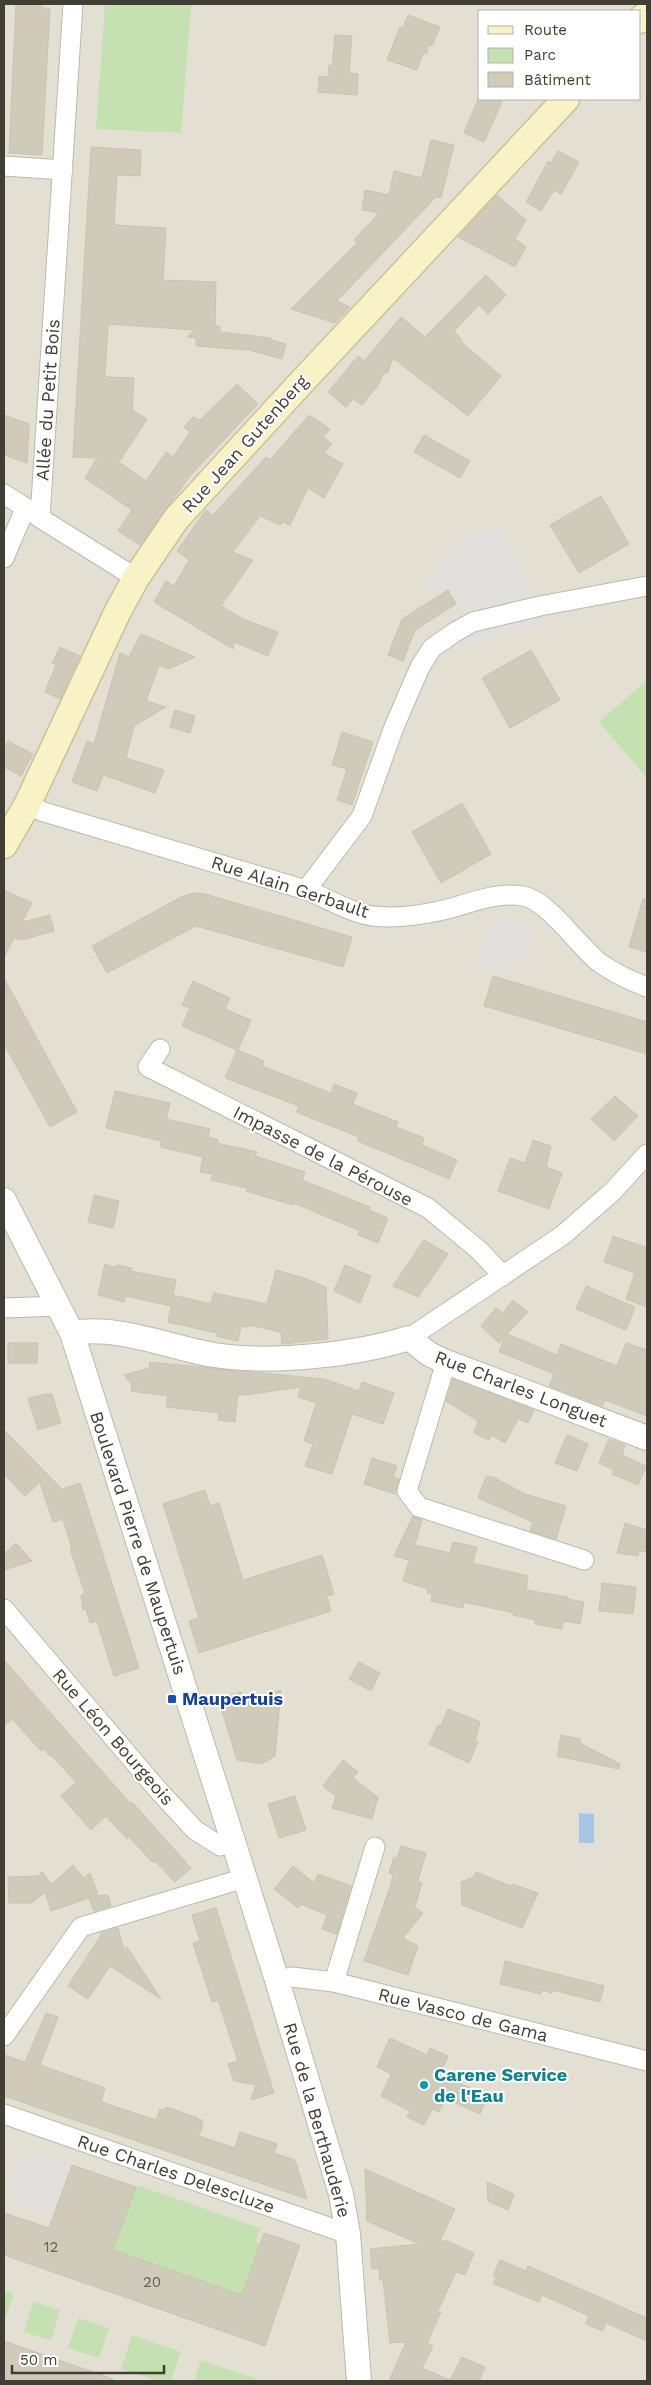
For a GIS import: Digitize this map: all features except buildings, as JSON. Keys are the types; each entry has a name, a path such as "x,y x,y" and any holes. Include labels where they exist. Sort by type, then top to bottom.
{"main road":[{"name":"Rue Jean Gutenberg","path":"4,845 27,804 118,611 136,578 176,519 565,100"}],"street":[{"name":"Allée du Petit Bois","path":"4,558 33,513 63,170 73,4"},
{"path":"4,166 63,170"},
{"path":"4,494 136,578"},
{"path":"306,890 362,816 394,727 420,666 432,648 454,632 473,622 540,606 647,586"},
{"name":"Rue Alain Gerbault","path":"27,804 44,812 306,890 337,904 372,916 405,916 435,912 492,896 524,896 545,908 599,962 631,982 647,987"},
{"name":"Impasse de la Pérouse","path":"160,1049 148,1067 428,1208 480,1251 504,1276"},
{"path":"72,1334 88,1331 112,1332 214,1355 258,1359 379,1347 409,1338 563,1235 612,1192 647,1154"},
{"name":"Boulevard Pierre de Maupertuis","path":"4,1200 72,1334 277,1980"},
{"path":"4,1308 59,1306"},
{"name":"Rue Charles Longuet","path":"409,1338 429,1354 446,1362 647,1438"},
{"path":"446,1362 407,1490 419,1507 584,1560"},
{"name":"Rue Léon Bourgeois","path":"4,1609 158,1790 195,1830 220,1846 234,1843"},
{"path":"334,1982 375,1847"},
{"path":"4,2036 81,1928 245,1878"},
{"name":"Rue Vasco de Gama","path":"277,1980 292,1977 334,1982 647,2061"},
{"name":"Rue de la Berthauderie","path":"277,1980 341,2194 348,2234 359,2381"},
{"name":"Rue Charles Delescluze","path":"4,2114 348,2234"}],"shaded area":[{"path":"4,4 647,4 647,2381 4,2381"},
{"path":"505,525 508,541 521,556 529,613 540,612 541,625 501,632 475,641 462,650 445,621 463,611 448,586 429,594 424,587 458,538"},
{"path":"505,918 535,927 523,964 510,960 505,976 474,967 490,919 503,923"},
{"path":"24,2147 72,2165 53,2217 5,2199"}],"green space":[{"path":"105,4 191,4 181,133 96,129"},
{"path":"647,680 647,778 599,722"},
{"path":"139,2186 260,2228 256,2241 260,2243 242,2295 49,2228 59,2200 123,2223 136,2187"},
{"path":"4,2290 14,2294 4,2322"},
{"path":"33,2302 60,2310 51,2340 24,2332"},
{"path":"78,2318 109,2328 99,2358 68,2348"},
{"path":"132,2335 181,2352 171,2381 158,2381 121,2369"},
{"path":"201,2360 255,2378 254,2381 194,2381"}],"water":[{"path":"579,1813 594,1814 594,1843 579,1843"}],"place":[{"name":"Maupertuis","path":"172,1699"},
{"name":"Carene Service de l'Eau","path":"424,2085"}]}
